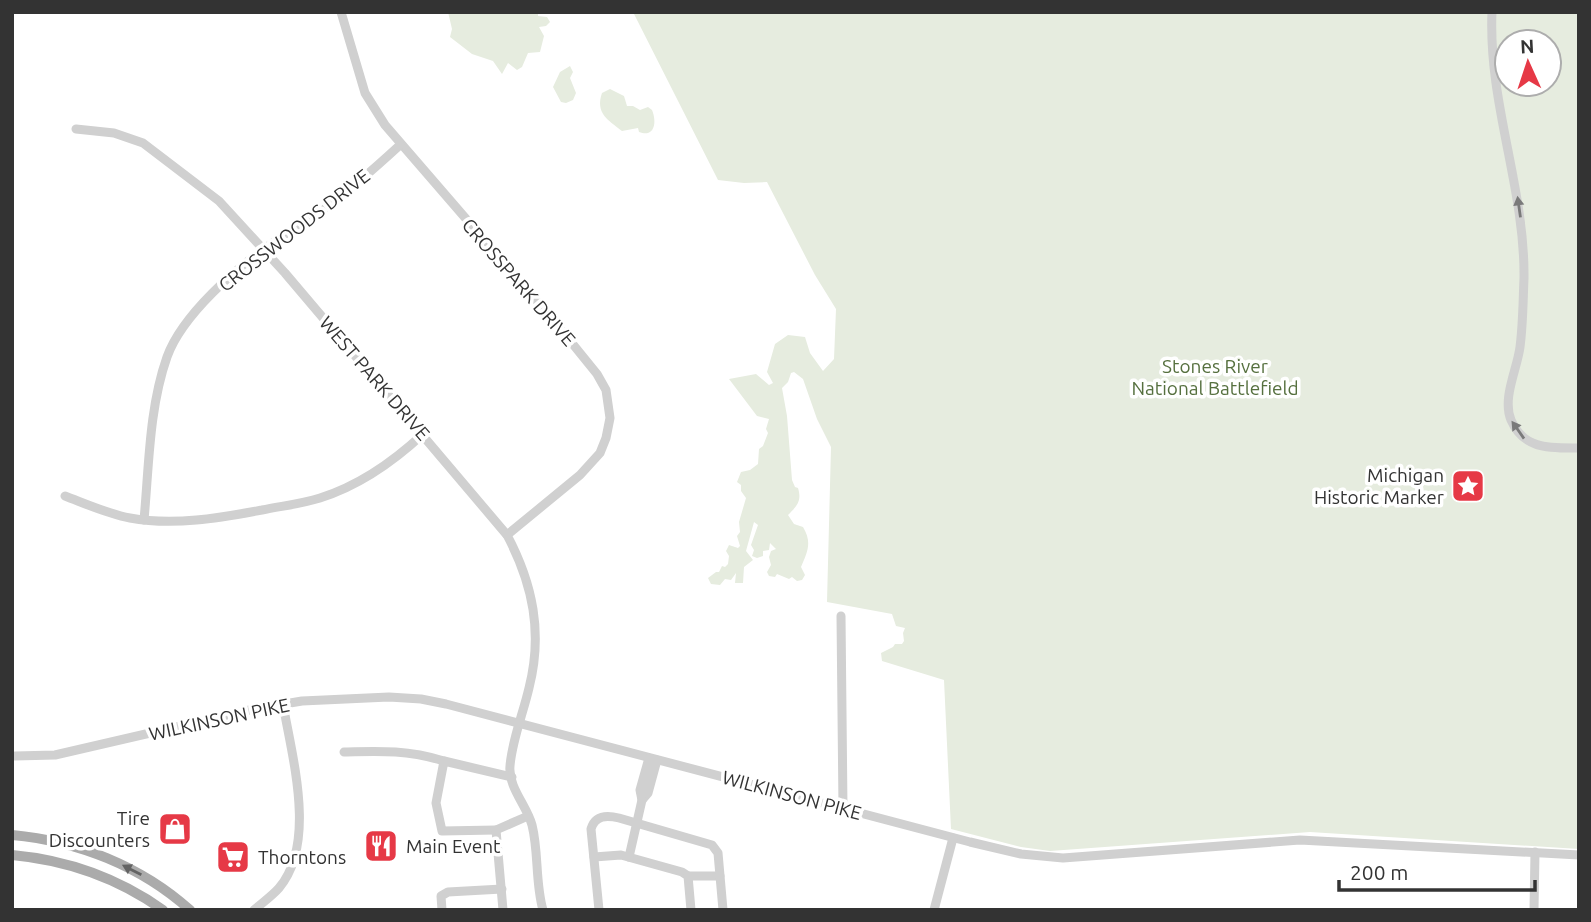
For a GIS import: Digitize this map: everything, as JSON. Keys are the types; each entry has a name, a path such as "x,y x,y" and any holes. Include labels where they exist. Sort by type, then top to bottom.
{"main road":[{"path":"12,835 42,838 94,853 132,869 168,890 190,910"},
{"path":"12,855 39,857 109,878 163,910"}],"street":[{"name":"CROSSPARK DRIVE","path":"341,12 365,93 400,145 550,316 597,374 608,398 609,426 600,453 574,480 507,535"},
{"path":"1492,12 1496,92 1517,194 1524,250 1520,345 1507,401 1508,412 1518,434 1526,442 1549,448 1579,448"},
{"name":"WEST PARK DRIVE","path":"76,129 129,137 154,150 219,201 423,434 507,535 528,581 537,628 532,677 510,768 512,777"},
{"name":"CROSSWOODS DRIVE","path":"144,520 156,403 168,354 190,317 211,295 264,250 323,211 400,145"},
{"path":"65,496 108,512 144,520 200,520 320,498 369,475 423,434"},
{"path":"841,616 843,808"},
{"name":"WILKINSON PIKE","path":"15,756 55,755 283,704 322,699 410,697 446,704 1013,853 1053,858 1300,840 1579,855"},
{"path":"254,910 280,887 292,860 299,828 299,803 283,704"},
{"path":"344,752 418,753 512,777 532,824 538,888 543,910"},
{"path":"629,858 642,800 648,793 653,759"},
{"path":"444,761 436,803 442,831 496,830 528,816"},
{"path":"598,910 592,829 596,821 605,816 712,845 718,853 723,910"},
{"path":"496,830 503,910"},
{"path":"39,857 42,838"},
{"path":"934,910 953,838"},
{"path":"1534,910 1535,852"},
{"path":"594,857 613,855 682,872 688,876 720,876"},
{"path":"688,876 691,910"},
{"path":"442,910 441,896 448,892 502,890"}],"green space":[{"path":"448,12 538,12 538,16 547,17 550,22 539,27 544,36 540,52 528,53 522,67 517,70 508,63 502,74 493,61 472,54 450,37 452,29"},
{"name":"Stones River National Battlefield","path":"633,12 1579,12 1579,849 1310,832 1050,851 1021,847 951,829 944,680 882,661 881,653 904,641 905,628 896,626 892,614 827,602 831,447 817,419 803,379 794,372 782,388 792,480 798,488 799,496 796,506 788,515 794,524 803,527 807,537 807,551 801,567 805,575 802,580 797,581 792,577 789,579 777,574 775,577 769,576 769,557 771,551 776,549 770,543 769,550 763,551 763,556 752,556 754,550 751,545 758,525 754,522 746,551 753,560 744,567 743,583 735,583 736,573 731,580 725,579 720,585 711,584 708,578 728,564 729,556 726,551 729,545 738,548 740,546 737,536 746,498 737,482 741,472 758,464 759,449 768,433 766,429 769,419 757,416 729,379 756,374 769,385 773,383 767,372 775,344 788,335 805,337 810,353 823,371 834,359 836,309 815,275 767,182 718,180"},
{"path":"570,66 573,72 570,78 576,93 573,100 566,103 561,102 553,87 560,72"},
{"path":"610,89 624,96 627,106 640,110 648,107 652,110 654,124 651,131 639,132 638,128 622,131 608,119 602,111 600,100 602,93"}],"place":[{"name":"Michigan Historic Marker","path":"1468,486"},
{"name":"Tire Discounters","path":"175,829"},
{"name":"Main Event","path":"381,846"},
{"name":"Thorntons","path":"233,857"}]}
